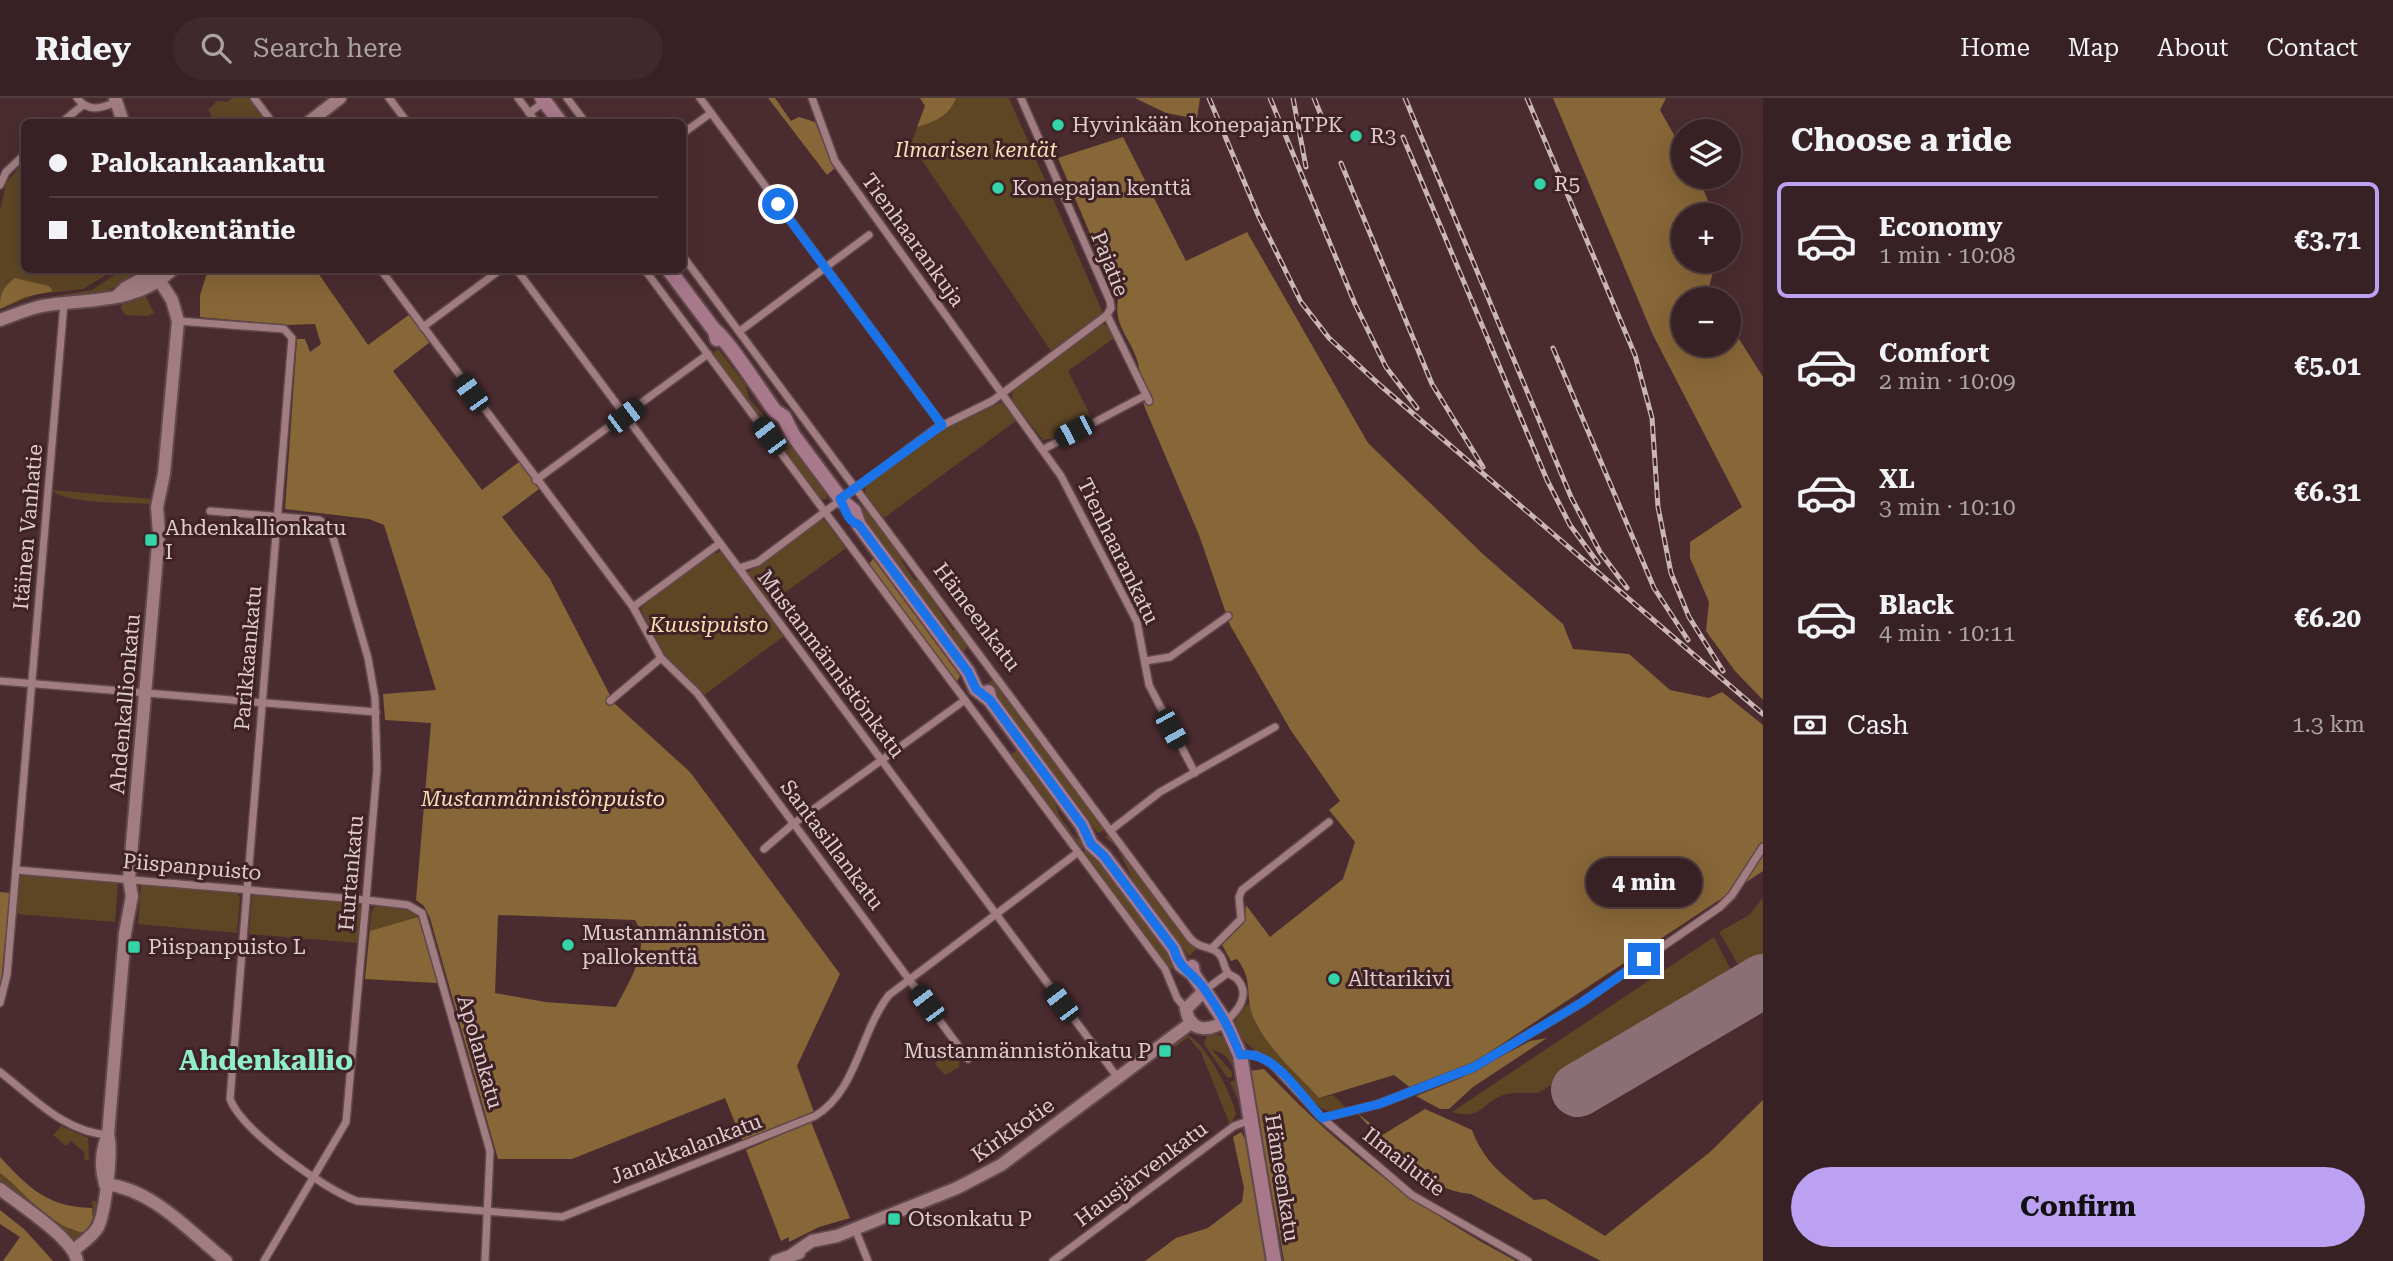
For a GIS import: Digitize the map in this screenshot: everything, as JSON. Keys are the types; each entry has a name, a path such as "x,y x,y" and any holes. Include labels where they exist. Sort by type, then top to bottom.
{"main road":[{"path":"543,100 558,119"},
{"name":"Hämeenkatu","path":"671,273 715,331 730,345 732,354 775,411 787,421 793,435 841,501 854,511 859,525 968,672 979,678 990,700 1082,825 1094,834 1104,856 1174,949 1181,965 1193,974 1225,1021 1240,1055 1273,1261"}],"street":[{"path":"77,98 83,105 93,109 116,100 122,119"},
{"path":"254,98 270,119"},
{"path":"313,119 340,98"},
{"path":"389,98 405,119"},
{"path":"518,98 534,119"},
{"path":"567,98 583,119"},
{"path":"699,98 942,425"},
{"name":"Tienhaarankuja","path":"812,98 835,161 1002,393"},
{"name":"Pajatie","path":"1021,98 1110,301 1111,309 1107,315 1147,398 1044,449"},
{"path":"529,113 543,100"},
{"path":"66,119 83,105"},
{"path":"686,131 711,113"},
{"path":"0,183 6,172 21,158"},
{"path":"740,331 869,235"},
{"name":"Hämeenkatu","path":"686,260 1190,938 1200,947 1211,949 1222,957 1228,974 1238,980 1243,998 1237,1010 1225,1021"},
{"name":"Santasillankatu","path":"383,273 633,607 661,658 697,693 968,1059"},
{"path":"423,327 495,273"},
{"name":"Mustanmännistönkatu","path":"519,273 1118,1079"},
{"path":"647,273 1165,969 1191,1023 1198,1028 1207,1029 1225,1021"},
{"path":"0,320 64,303 117,296 125,288 157,274"},
{"name":"Ahdenkallionkatu","path":"77,1256 97,1227 105,1184 102,1158 108,1135 125,933 122,914 130,879 159,533 166,507 164,474 178,321 172,300 157,274"},
{"path":"682,287 697,275"},
{"name":"Itäinen Vanhatie","path":"0,1003 7,975 64,303"},
{"path":"0,328 14,315"},
{"path":"739,568 754,565 942,425 1002,393 1107,315"},
{"name":"Parikkaankatu","path":"178,321 284,329 292,338 230,1099"},
{"path":"536,480 708,354"},
{"name":"Tienhaarankatu","path":"1002,393 1044,449 1084,518 1137,622 1149,685 1195,773"},
{"path":"210,511 277,516"},
{"name":"Hurtankatu","path":"264,1261 346,1122 377,769 376,712 368,658 330,527 319,520 277,516"},
{"path":"633,607 720,543"},
{"path":"1145,661 1170,656 1228,616"},
{"path":"610,701 661,658"},
{"path":"0,681 376,712"},
{"path":"764,849 793,824 965,700"},
{"path":"1111,830 1160,792 1275,727"},
{"path":"1211,949 1241,919 1239,897 1242,890 1329,822"},
{"path":"1322,1118 1379,1104 1474,1067 1581,1003 1720,907 1732,895 1763,847"},
{"name":"Janakkalankatu","path":"230,1099 238,1115 256,1132 335,1193 357,1201 562,1217 815,1116 838,1096 879,1007 908,979 1077,853"},
{"name":"Piispanpuisto","path":"16,870 366,900"},
{"name":"Apolankatu","path":"366,900 408,905 422,913 427,923 490,1151 490,1213 485,1261"},
{"path":"1186,1009 1205,990 1228,974"},
{"name":"Kirkkotie","path":"776,1261 831,1243 837,1236 989,1172 1191,1023"},
{"name":"Ilmailutie","path":"1240,1055 1250,1053 1264,1058 1322,1118 1412,1195 1528,1261"},
{"path":"0,1072 72,1128 88,1134 108,1135"},
{"name":"Hausjärvenkatu","path":"1053,1261 1234,1126 1252,1120"},
{"path":"105,1184 126,1186 145,1196 226,1261"},
{"path":"0,1189 77,1256"},
{"path":"855,1229 868,1261"}],"green space":[{"path":"232,98 249,98 265,119 208,119 212,116 208,110 217,101 227,102"},
{"path":"768,98 775,98 791,121 799,117 815,122 835,168 827,175"},
{"name":"Ilmarisen kentät","path":"920,98 1009,98 1103,313 1051,351 911,144 925,106"},
{"path":"920,98 956,98 941,117 917,127 925,106"},
{"path":"1135,98 1200,98 1197,119 1166,113"},
{"path":"1553,98 1666,98 1660,110 1671,130 1671,189 1703,189 1709,203 1671,203 1671,273 1713,273 1709,287 1671,287 1671,357 1741,357 1741,342 1763,377 1763,700 1735,671 1706,631 1709,602 1690,558 1690,542 1742,507 1653,335"},
{"path":"1123,137 1186,261 1247,232 1368,443 1484,555 1563,624 1573,649 1629,654 1670,690 1709,698 1722,692 1763,725 1763,871 1473,1063 1412,1089 1394,1075 1319,1098 1261,1032 1252,1012 1246,975 1237,959 1231,961 1222,945 1244,923 1246,905 1270,937 1343,879 1355,842 1329,810 1340,801 1290,729 1230,625 1199,535 1145,408 1138,363 1118,318 1118,300 1058,158"},
{"path":"21,166 21,273 109,273 83,289 37,294 0,309 0,211 6,183"},
{"path":"118,273 134,273 136,277 100,294 8,311 34,300 92,290"},
{"name":"Mustanmännistönpuisto","path":"207,273 318,273 368,345 410,314 430,342 393,371 482,490 519,462 539,489 502,517 550,579 614,703 690,772 840,974 797,1066 814,1112 742,1140 725,1098 572,1159 498,1159 430,918 424,906 416,900 431,723 385,720 383,694 436,690 384,525 369,519 285,509 297,339 305,339 310,352 321,344 315,324 285,325 200,317 200,295","holes":["498,915 635,920 640,931 637,965 616,1007 545,1002 495,993"]},
{"path":"15,278 49,286 53,291 25,297 0,309 3,292"},
{"path":"144,293 154,313 147,316 126,315 121,309 122,302"},
{"path":"1103,324 1110,327 1117,336 1068,371 1092,419 1053,438 1043,440 1012,400 1013,389"},
{"path":"718,349 745,384 749,399 775,428 770,432 713,354"},
{"path":"1002,402 1017,420 884,518 865,493 866,486 944,428"},
{"path":"779,431 827,499 821,499 773,435"},
{"path":"52,490 153,499 152,504 99,502 70,498"},
{"path":"865,506 903,558 902,562 915,581 919,579 953,631 956,629 968,646 963,652 858,511"},
{"name":"Kuusipuisto","path":"821,520 826,521 846,548 768,605 748,578 748,572"},
{"name":"Kuusipuisto","path":"721,552 784,636 703,696 662,653 641,609 645,603 711,554"},
{"path":"874,558 961,674 957,682 869,564"},
{"path":"992,680 1105,830 1098,833 987,684"},
{"path":"1017,750 1054,800 1059,815 1073,835 1085,845 1081,849 1011,754"},
{"path":"1109,835 1196,949 1189,956 1134,882 1117,847 1105,837"},
{"path":"1089,847 1177,965 1170,970 1084,852"},
{"path":"24,874 118,882 115,922 16,914 19,878"},
{"path":"141,885 236,891 240,898 237,933 138,924"},
{"path":"0,892 10,893 0,991"},
{"path":"256,893 356,902 361,908 358,943 249,934 252,897"},
{"path":"1763,898 1763,961 1743,973 1719,932 1749,915"},
{"path":"375,906 415,911 438,983 365,979 371,913"},
{"path":"418,917 438,983 365,979 370,931"},
{"path":"1714,937 1734,976 1538,1093 1503,1095 1476,1113 1452,1112"},
{"path":"1249,1003 1270,1042 1319,1098 1333,1095 1346,1108 1330,1111 1320,1107 1286,1072 1246,1043 1236,1024 1238,1014"},
{"path":"1215,1033 1223,1038 1233,1056 1243,1111 1230,1082 1236,1080 1232,1065 1222,1054 1212,1050 1232,1072 1232,1077 1227,1077 1204,1044 1207,1035"},
{"path":"1186,1035 1201,1046 1224,1082 1236,1114 1230,1125 1201,1052 1188,1037 1175,1047 1174,1042"},
{"path":"1547,1038 1473,1087 1449,1109 1440,1109 1416,1096 1461,1078 1530,1041"},
{"path":"950,1042 960,1054 959,1067 945,1075 935,1064"},
{"path":"1264,1069 1322,1126 1382,1176 1445,1220 1516,1261 1284,1261 1249,1071"},
{"path":"1763,1100 1763,1261 1601,1261 1471,1194 1438,1185 1394,1152 1357,1113 1384,1134 1425,1109 1472,1130 1490,1162 1515,1185 1534,1200 1545,1199 1605,1236 1710,1152"},
{"path":"811,1122 850,1218 819,1227 789,1242 789,1237 781,1241 746,1150"},
{"path":"61,1126 88,1138 89,1160 84,1160 85,1153 71,1141 66,1146 53,1135"},
{"path":"1241,1132 1248,1144 1267,1261 1145,1261 1176,1238 1208,1228 1242,1202 1244,1188 1233,1137"},
{"path":"0,1157 40,1194 63,1204 92,1208 93,1218 85,1233 72,1230 40,1209 0,1173"},
{"path":"0,1173 42,1210 72,1230 93,1218 92,1201 97,1201 93,1226 78,1240 71,1238 0,1182"},
{"path":"0,1210 24,1229 53,1261 3,1261 20,1237 0,1224"}],"runway":[{"path":"1578,1090 1763,981"}],"railway":[{"path":"1209,98 1259,217 1301,302 1329,338 1381,386 1763,714"},
{"path":"1270,98 1355,304 1386,367 1417,408"},
{"path":"1293,98 1306,167"},
{"path":"1314,98 1325,125"},
{"path":"1405,98 1571,497 1600,552 1627,588"},
{"path":"1527,98 1635,355 1652,418 1658,507 1671,573 1689,617 1723,671"},
{"path":"1403,137 1547,480 1570,525 1598,563"},
{"path":"1341,163 1432,384 1483,467"},
{"path":"1553,348 1654,588 1688,640"}],"place":[{"name":"Hyvinkään konepajan TPK","path":"1058,125"},
{"name":"R3","path":"1356,136"},
{"name":"R5","path":"1540,184"},
{"name":"Konepajan kenttä","path":"998,188"},
{"name":"Ahdenkallionkatu I","path":"151,540"},
{"name":"Mustanmännistön pallokenttä","path":"568,945"},
{"name":"Piispanpuisto L","path":"134,947"},
{"name":"Alttarikivi","path":"1334,979"},
{"name":"Mustanmännistönkatu P","path":"1165,1051"},
{"name":"Otsonkatu P","path":"894,1219"}],"district":[{"name":"Ahdenkallio","path":"266,1060"}],"route":[{"path":"778,204 942,425 840,499 844,512 850,521 859,525 968,672 971,683 981,695 990,700 1082,825 1087,839 1104,856 1174,949 1176,959 1185,970 1193,974 1212,999 1240,1055 1250,1053 1272,1064 1322,1118 1379,1104 1474,1067 1581,1003 1644,959"}]}
